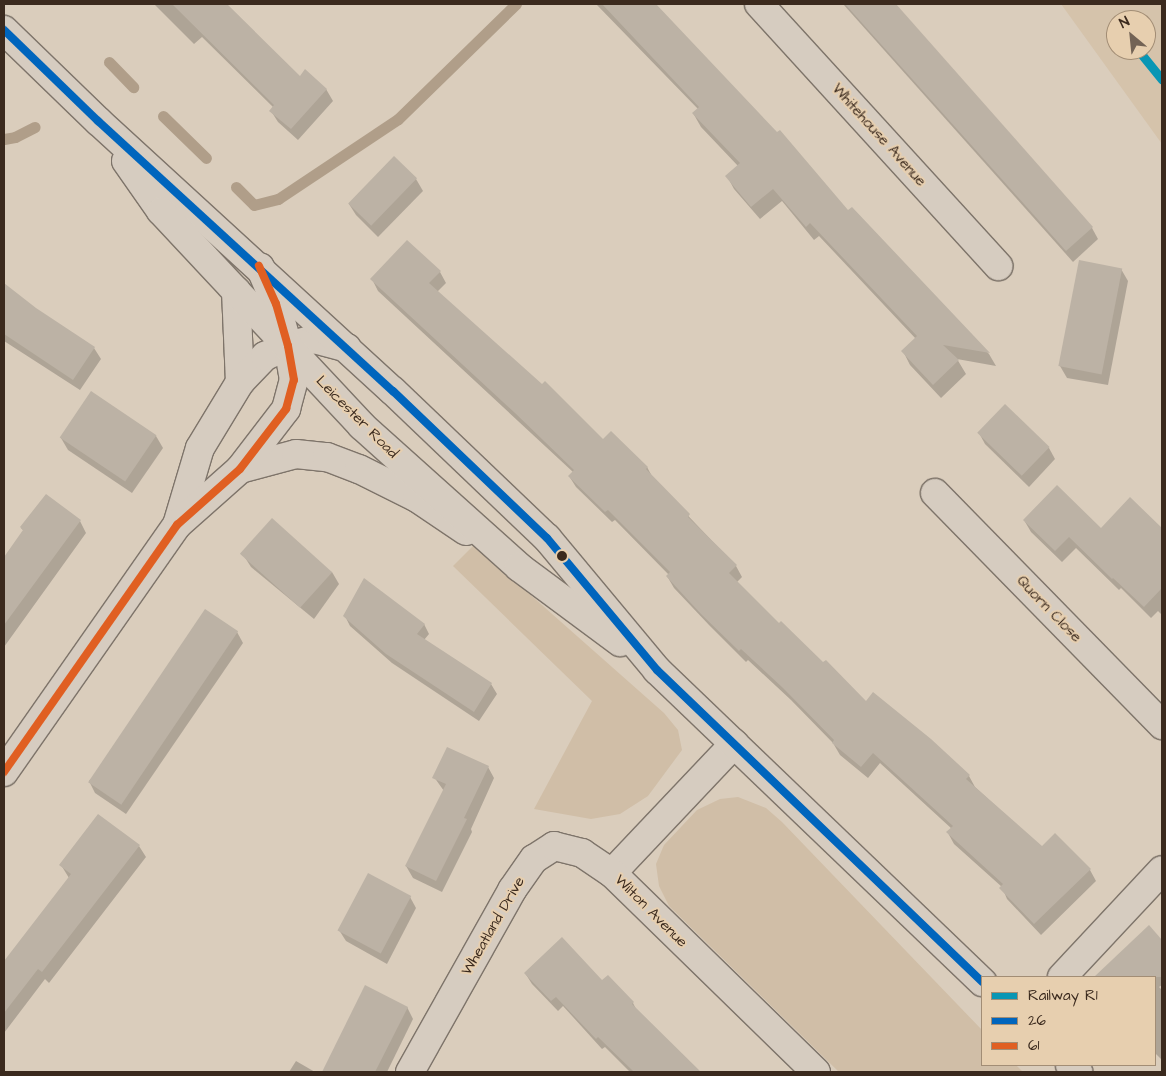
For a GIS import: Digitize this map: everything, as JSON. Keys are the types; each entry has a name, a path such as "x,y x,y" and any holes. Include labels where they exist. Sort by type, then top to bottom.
{"main road":[{"name":"Whitehouse Avenue","path":"759,4 998,266"},
{"name":"Leicester Road","path":"4,30 98,121 259,266 547,538 657,670 981,981"},
{"name":"Leicester Road","path":"98,121 161,211 362,426 519,567 657,670"},
{"path":"4,772 177,525 240,469 286,409 294,380 288,346 276,304 259,266"},
{"path":"236,291 240,382"},
{"path":"177,525 200,448 240,382 265,356 288,346 314,339 346,348"},
{"path":"240,469 296,454 328,457 359,469 417,498 519,567"},
{"name":"Quorn Close","path":"935,493 1162,725"},
{"name":"Wilton Avenue","path":"734,744 612,873 816,1072"},
{"name":"Wheatland Drive","path":"410,1072 512,890 534,859 554,846 582,853 612,873"},
{"path":"1063,976 1162,870"}],"shaded area":[{"path":"1061,4 1162,4 1162,144"},
{"path":"474,545 664,713 678,730 682,750 648,796 620,814 591,819 534,809 592,701 453,566"},
{"path":"738,797 766,808 782,822 981,1029 981,1066 1017,1066 1023,1072 839,1072 669,906 659,886 656,864 664,845 697,810 720,799"}],"building":[{"path":"172,4 227,4 300,76 305,69 327,89 291,129 269,111 274,105"},
{"path":"602,4 656,4 777,132 780,130 848,210 852,207 990,353 943,345 959,360 933,385 901,351 917,336 810,223 806,227 773,189 751,207 725,176 740,163 692,113 699,107"},
{"path":"845,4 896,4 1093,227 1066,251"},
{"path":"394,156 417,178 371,226 348,203"},
{"path":"407,240 441,271 429,283 542,384 545,381 603,439 611,431 648,467 646,469 690,514 688,517 737,565 729,573 779,623 781,621 823,662 826,660 866,701 873,692 931,739 970,775 966,779 1042,846 1055,833 1091,869 1034,924 999,888 1003,884 946,832 953,826 873,753 861,767 832,743 834,740 783,688 741,649 739,651 701,614 666,576 670,572 608,510 605,512 568,476 574,470 370,279"},
{"path":"1079,260 1122,268 1102,374 1058,366"},
{"path":"4,283 36,308 95,347 73,380 4,334"},
{"path":"91,391 156,435 125,482 60,437"},
{"path":"1005,404 1050,447 1022,476 977,433"},
{"path":"1057,485 1101,528 1130,497 1162,528 1162,588 1144,607 1069,537 1055,551 1023,520"},
{"path":"46,494 81,520 4,625 4,557 23,530 20,527"},
{"path":"272,518 332,572 300,608 240,554"},
{"path":"364,578 425,624 417,634 492,683 474,712 386,654 343,616"},
{"path":"205,609 238,631 121,805 88,782"},
{"path":"447,747 489,766 464,818 467,819 436,881 405,866 446,784 432,778"},
{"path":"98,814 140,845 42,972 38,969 4,1013 4,961 71,874 59,865"},
{"path":"368,873 411,896 381,953 337,930"},
{"path":"1149,925 1162,940 1162,977 1095,976"},
{"path":"562,937 602,980 608,975 634,1002 632,1004 701,1072 634,1072 598,1037 596,1039 556,997 551,1001 524,973"},
{"path":"365,985 408,1007 375,1072 322,1072"}],"waterway":[{"path":"236,187 254,205 278,199 398,119 516,4"},
{"path":"109,62 133,87"},
{"path":"163,116 206,158"},
{"path":"4,139 15,137 35,127"}],"rail line":[{"name":"R1","path":"1146,60 1162,80"}],"transit line":[{"name":"26","path":"4,30 98,121 393,391 547,538 657,670 981,981"},
{"name":"61","path":"4,772 177,525 240,469 286,409 294,380 288,346 276,304 259,266"}]}
